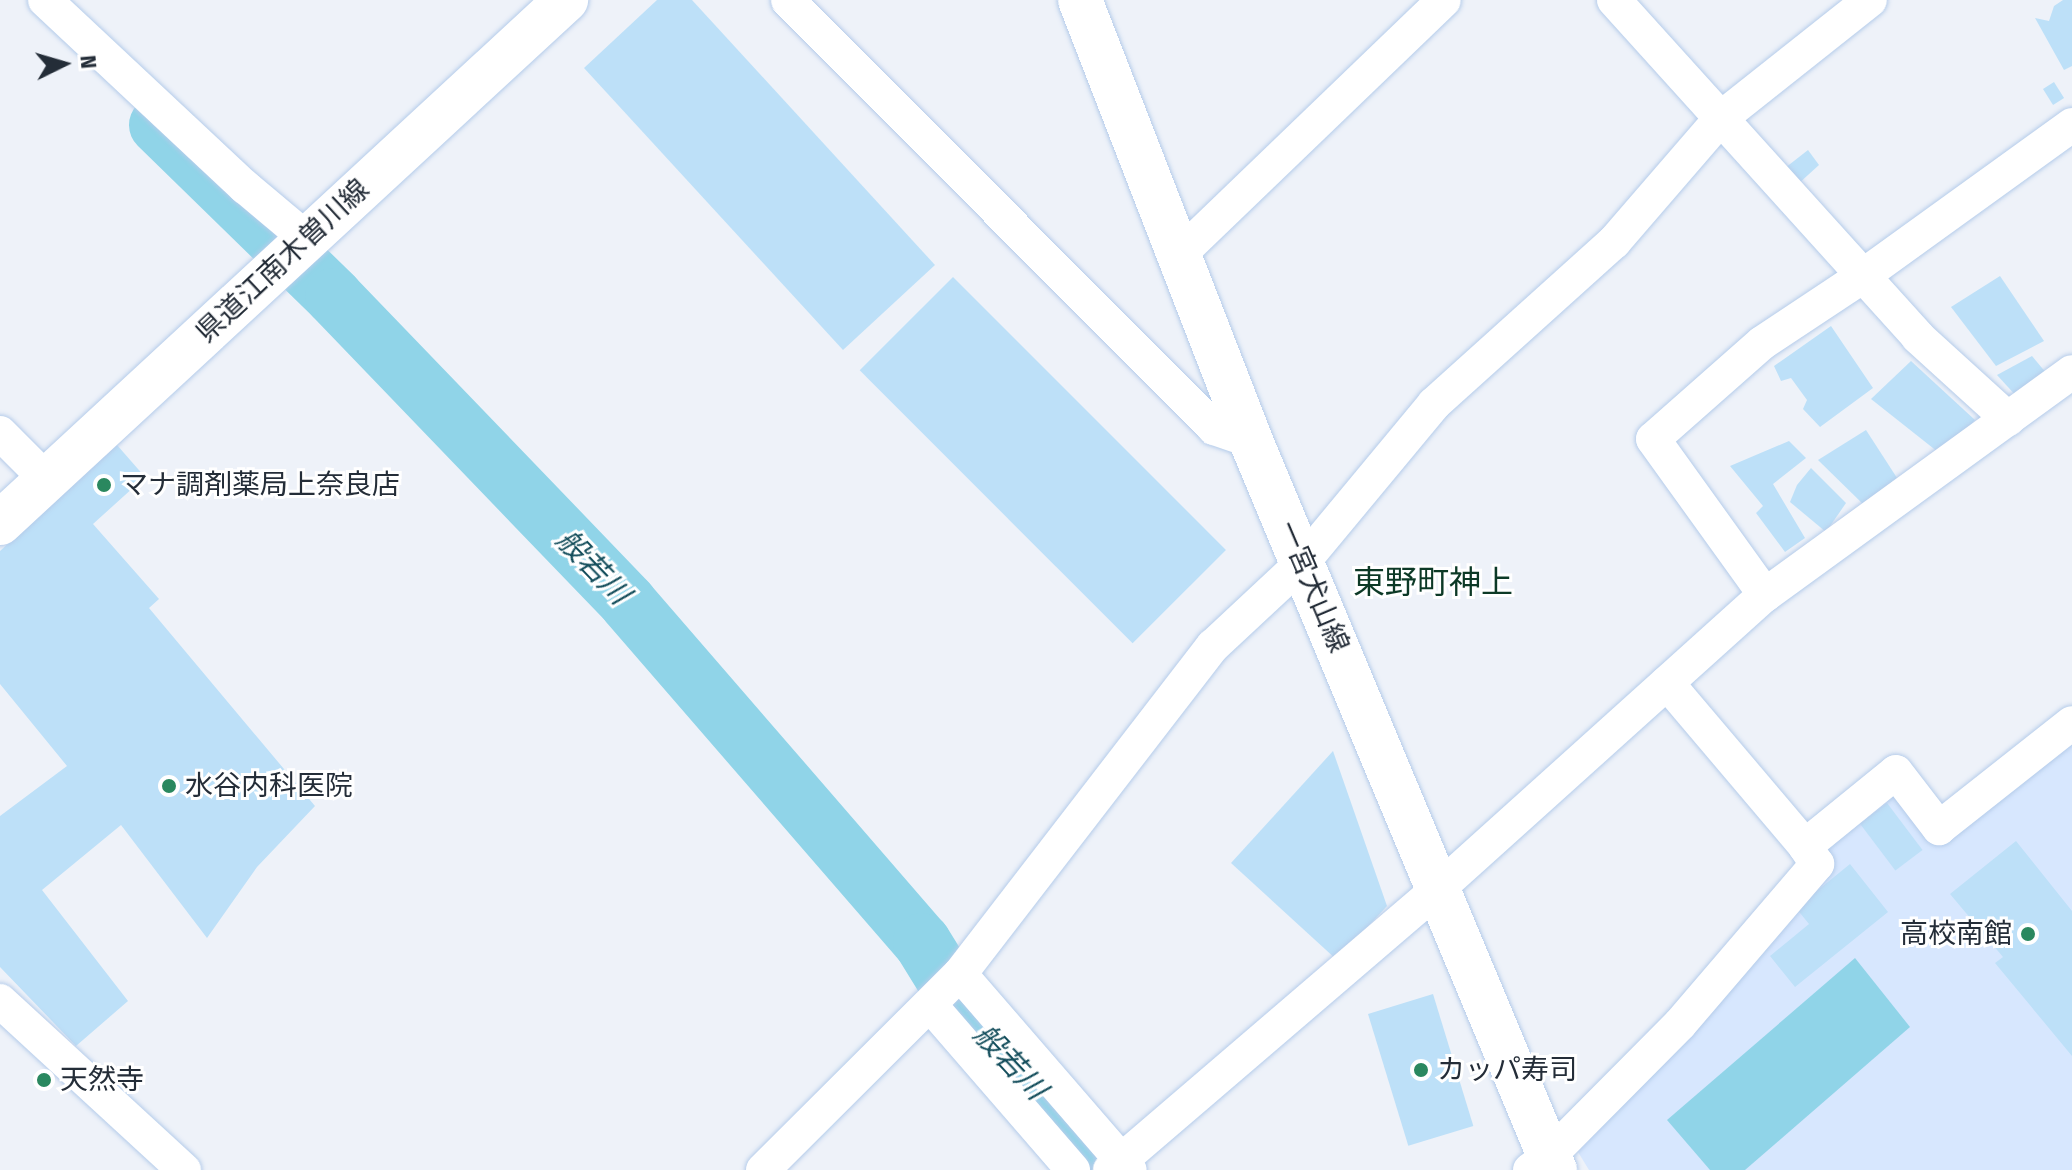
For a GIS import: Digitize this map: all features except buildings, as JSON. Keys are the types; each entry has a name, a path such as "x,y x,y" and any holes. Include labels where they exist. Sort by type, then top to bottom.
{"main road":[{"name":"県道江南木曽川線","path":"0,523 566,0"},
{"name":"一宮犬山線","path":"1080,0 1251,441 1438,889 1544,1166"}],"street":[{"path":"45,0 235,177 307,239"},
{"path":"788,0 1214,428 1251,441"},
{"path":"1180,254 1444,0"},
{"path":"1614,0 1918,337 2008,419"},
{"path":"763,1170 960,974 1213,646 1303,562 1434,404 1614,242 1721,118 1870,0"},
{"path":"1765,595 1653,439 1762,343 1863,276 2072,125"},
{"path":"960,974 1120,1167 1438,889 1765,595 2072,372"},
{"path":"0,433 47,480"},
{"path":"1544,1166 1680,1024 1817,864 1667,683"},
{"path":"1805,846 1896,772 1939,828 2072,723"},
{"path":"0,1001 184,1170"},
{"path":"931,1006 1073,1170"},
{"path":"0,1036 51,1045"}],"shaded area":[{"path":"2072,732 2072,1170 1589,1170 1578,1152 1732,979 1819,848 1892,781 1936,836"}],"water":[{"path":"1855,958 1910,1027 1745,1170 1710,1170 1667,1120"}],"waterway":[{"name":"般若川","path":"158,125 334,297 628,603 922,942 969,1018 1082,1145 1111,1170"}],"place":[{"name":"マナ調剤薬局上奈良店","path":"104,485"},
{"name":"水谷内科医院","path":"169,786"},
{"name":"高校南館","path":"2028,934"},
{"name":"カッパ寿司","path":"1421,1070"},
{"name":"天然寺","path":"44,1080"}],"district":[{"name":"東野町神上","path":"1433,582"}]}
